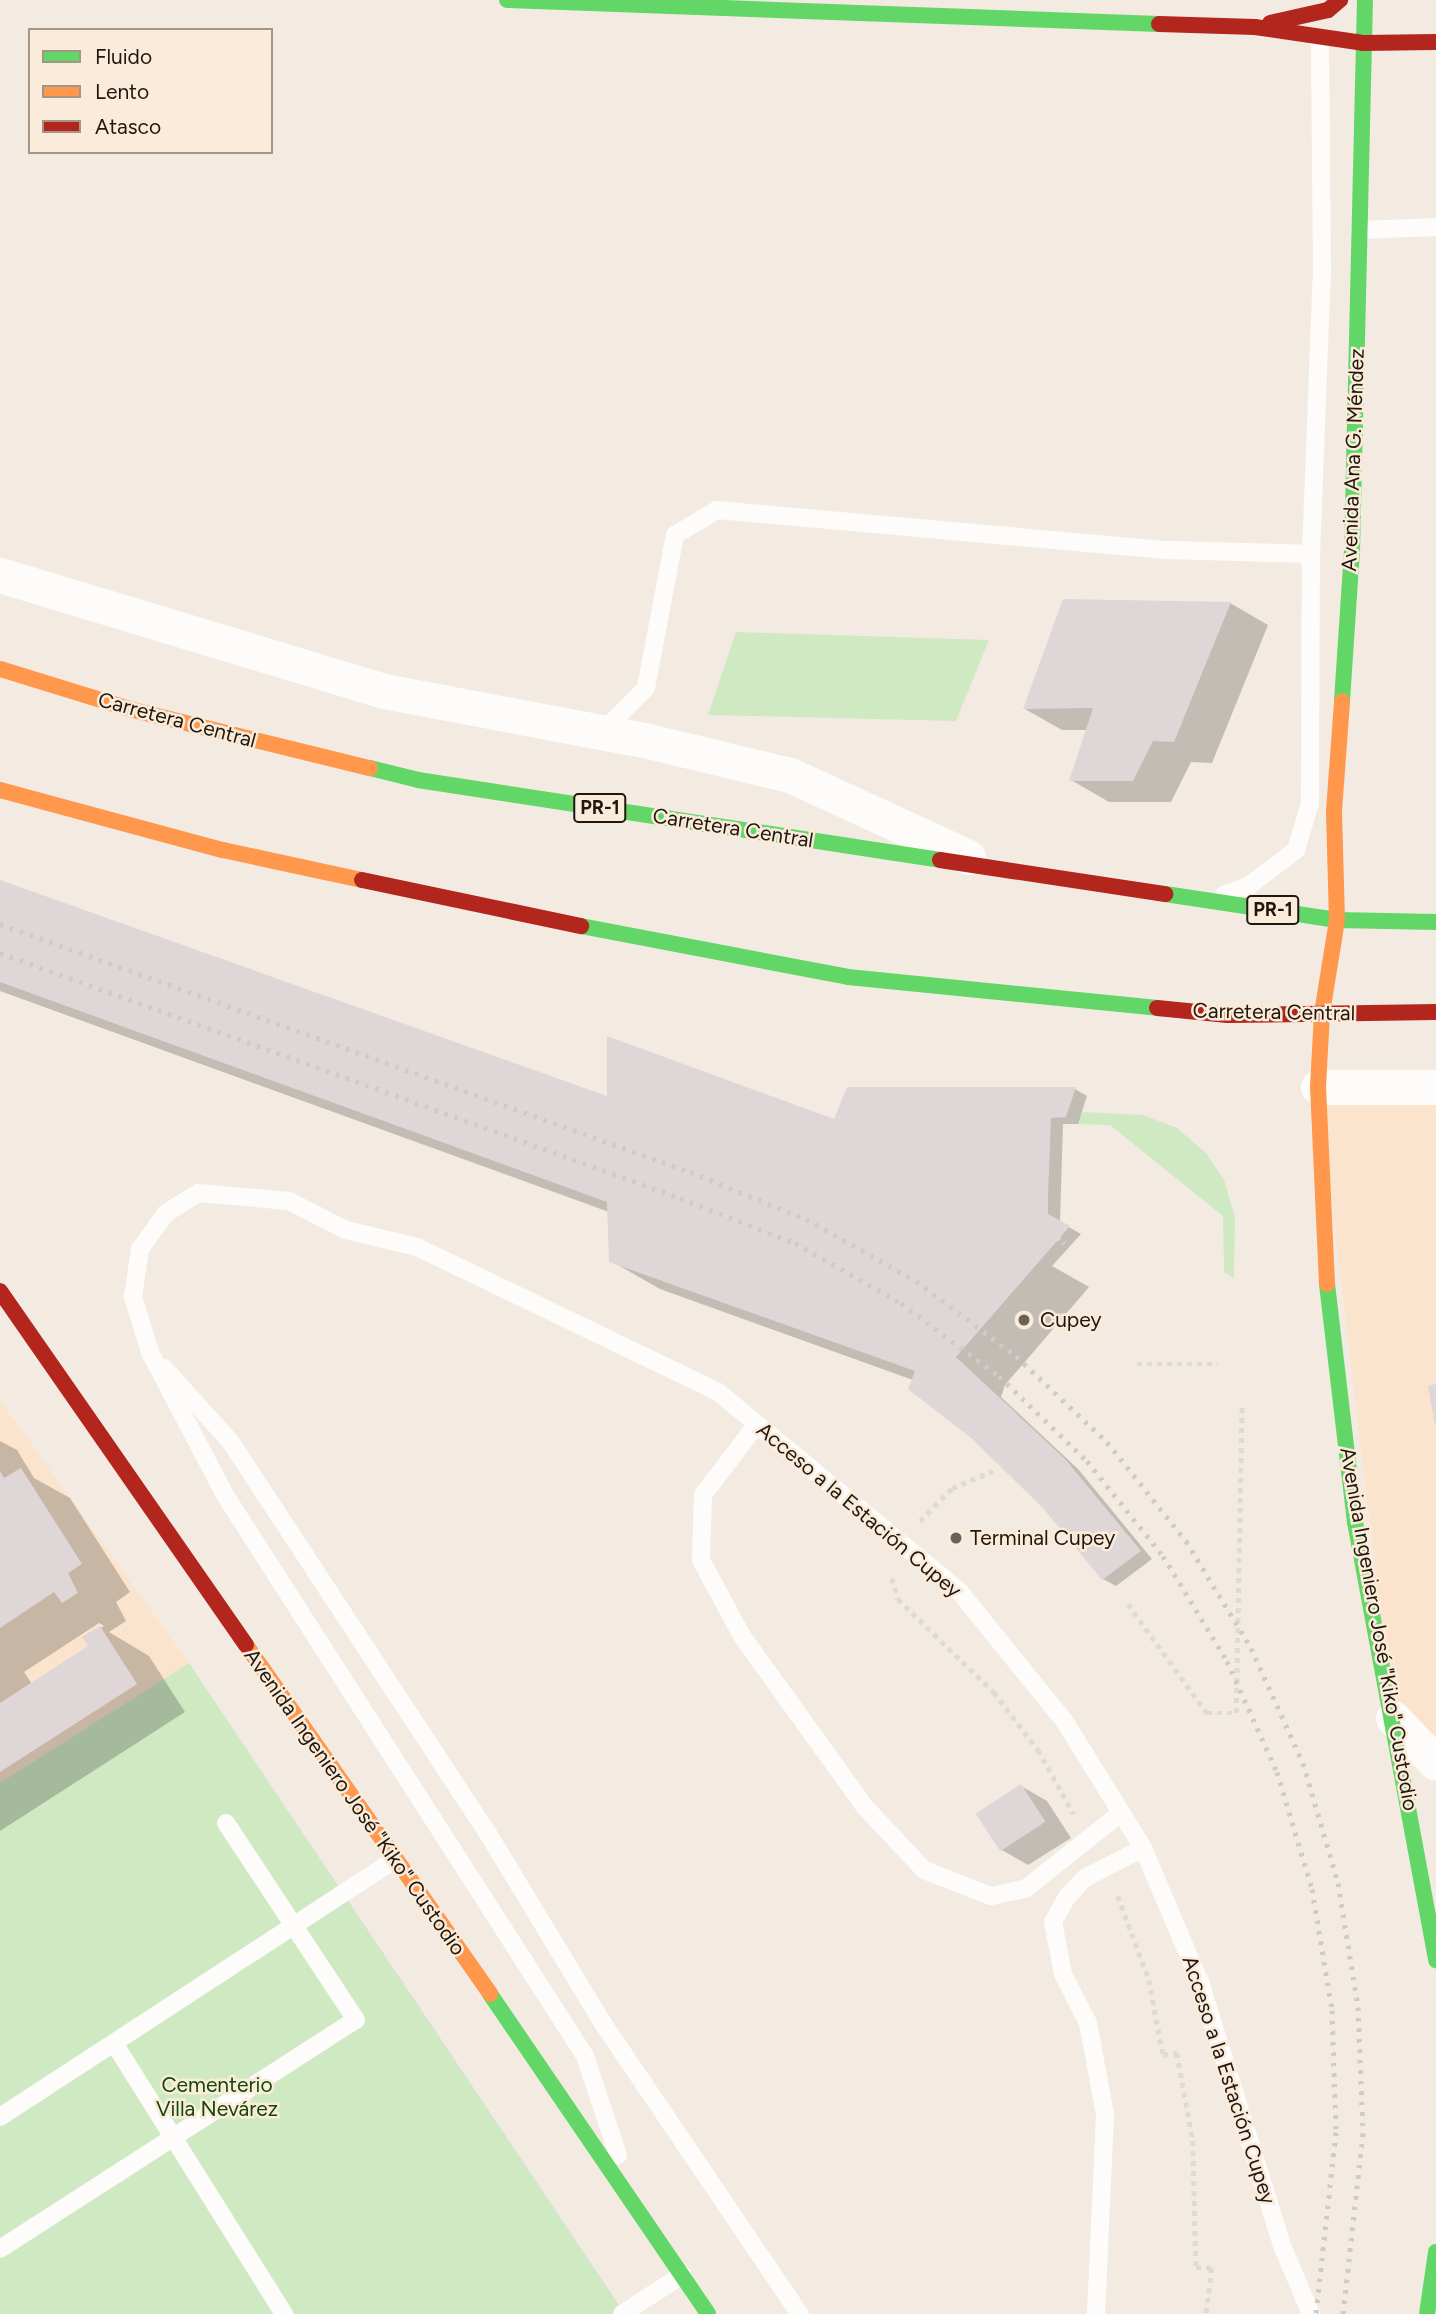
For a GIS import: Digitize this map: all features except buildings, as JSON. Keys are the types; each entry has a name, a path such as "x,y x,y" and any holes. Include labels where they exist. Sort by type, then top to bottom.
{"main road":[{"path":"507,0 1255,27 1363,43 1436,42"},
{"path":"1255,27 1328,10 1340,0"},
{"name":"Avenida Ana G. Méndez","path":"1337,920 1334,810 1352,551 1365,0"},
{"name":"Carretera Central","path":"0,669 133,710 418,780 1337,920 1436,922"},
{"name":"Carretera Central","path":"0,790 237,853 568,924 848,977 1228,1015 1436,1012"},
{"name":"Avenida Ingeniero José \"Kiko\" Custodio","path":"1337,920 1322,1013 1318,1087 1322,1244 1355,1522 1436,1961"},
{"name":"Avenida Ingeniero José \"Kiko\" Custodio","path":"0,1291 632,2198 708,2314"},
{"path":"0,1317 64,1382"},
{"path":"1427,2314 1436,2252"}],"street":[{"path":"0,575 384,691 602,732 790,775 991,867"},
{"path":"1318,1087 1436,1087"},
{"path":"1393,1718 1436,1763"}],"lane":[{"path":"1210,901 1250,885 1296,850 1310,803 1311,554 1322,274 1320,38"},
{"path":"1360,230 1436,227"},
{"path":"602,732 646,688 675,535 717,510 1168,550 1311,554"},
{"name":"Acceso a la Estación Cupey","path":"150,1352 133,1297 140,1249 166,1213 198,1193 289,1201 345,1230 417,1247 718,1392 959,1591 1065,1722 1143,1847 1200,1982 1283,2248 1311,2314"},
{"path":"150,1352 225,1494 585,2056 632,2198"},
{"path":"150,1352 230,1441 487,1832 602,2022 800,2314"},
{"path":"757,1424 703,1495 701,1560 742,1636 864,1806 915,1861 924,1870 991,1896 1025,1889 1121,1814"},
{"path":"0,2249 356,2020 226,1823"},
{"path":"1096,2314 1105,2114 1088,2023 1063,1974 1053,1922 1067,1897 1084,1878 1143,1847"},
{"path":"0,2116 394,1860"},
{"path":"114,2043 284,2314"},
{"path":"622,2314 682,2275"}],"path":[{"path":"1032,1218 1065,1243"},
{"path":"1137,1364 1218,1364"},
{"path":"1128,1604 1207,1713 1236,1713 1242,1405"},
{"path":"1149,1980 1163,2055 1177,2053 1193,2141 1196,2267 1212,2269 1206,2314"}],"shaded area":[{"path":"1318,1087 1436,1087 1436,1763 1393,1718"},
{"path":"0,1400 189,1663 0,1783"}],"green space":[{"path":"736,632 989,640 956,721 708,715"},
{"path":"1082,1112 1143,1115 1177,1128 1206,1153 1224,1180 1235,1217 1234,1278 1224,1272 1223,1216 1110,1125 1077,1124"},
{"name":"Cementerio Villa Nevárez","path":"189,1663 625,2314 0,2314 0,1783"}],"railway":[{"path":"0,924 690,1172 806,1219 916,1281 1016,1356 1107,1442 1186,1541 1251,1648 1303,1763 1338,1883 1358,2007 1363,2133 1343,2314"},
{"path":"0,953 680,1198 795,1243 901,1303 999,1376 1087,1461 1163,1556 1227,1661 1277,1772 1312,1889 1332,2010 1336,2132 1316,2314"}],"traffic: fast":[{"path":"507,0 1159,24"},
{"path":"1342,701 1352,551 1365,0"},
{"path":"370,768 418,780 940,860"},
{"path":"1165,894 1337,920 1436,922"},
{"path":"581,926 848,977 1157,1008"},
{"path":"1327,1284 1355,1522 1436,1961"},
{"path":"490,1994 708,2314"},
{"path":"1427,2314 1436,2252"}],"traffic: slow":[{"path":"0,669 133,710 370,768"},
{"path":"1327,1284 1318,1087 1322,1013 1337,920 1334,811 1342,701"},
{"path":"0,790 223,850 362,880"},
{"path":"246,1645 490,1994"}],"traffic: jam":[{"path":"1270,23 1328,10 1340,0"},
{"path":"1159,24 1255,27 1363,43 1436,42"},
{"path":"940,860 1165,894"},
{"path":"362,880 581,926"},
{"path":"1157,1008 1228,1015 1436,1012"},
{"path":"0,1291 246,1645"}],"place":[{"name":"Cupey","path":"1024,1320"},
{"name":"Terminal Cupey","path":"956,1538"}]}
